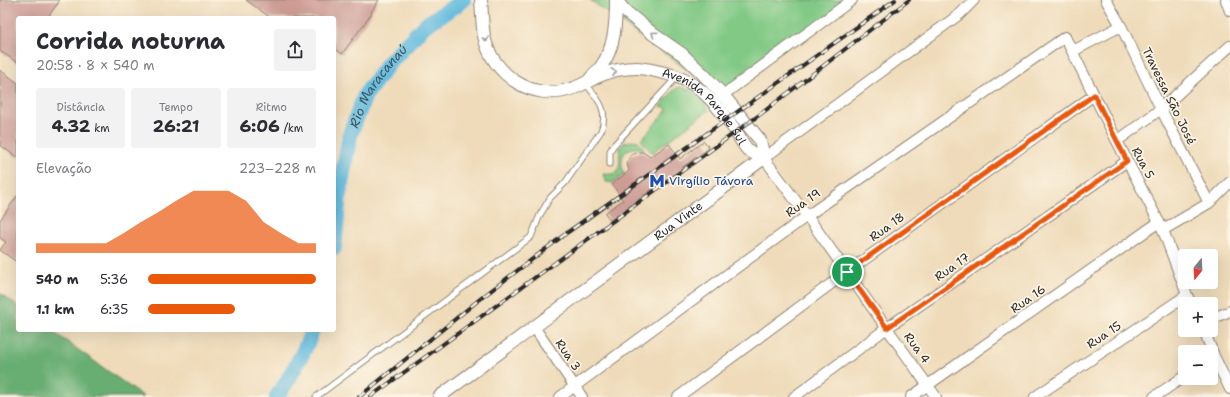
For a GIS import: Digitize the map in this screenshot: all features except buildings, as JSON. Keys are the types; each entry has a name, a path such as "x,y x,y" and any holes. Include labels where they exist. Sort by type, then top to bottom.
{"street":[{"name":"Avenida Parque Sul","path":"481,0 484,37 490,51 495,61 508,76 522,86 539,92 556,92 571,89 600,75 638,68 677,77 701,90 723,113 748,150 764,158"},
{"name":"Avenida Parque Sul","path":"616,0 625,11 653,34 682,54 723,95 760,140 764,158"},
{"path":"586,82 603,63 610,47 616,28 616,0"},
{"path":"723,95 852,0"},
{"name":"Rua Vinte","path":"439,397 960,14 974,0"},
{"name":"Travessa São José","path":"1106,0 1209,204"},
{"path":"1226,0 1230,11"},
{"path":"1073,51 1120,26"},
{"name":"Rua 5","path":"1065,37 1161,226 1188,297"},
{"name":"Rua 19","path":"560,397 807,216 1065,37"},
{"path":"1117,141 1161,109 1230,46"},
{"name":"Rua 18","path":"678,397 847,272 1094,95"},
{"name":"Rua 4","path":"764,158 936,397"},
{"name":"Rua 17","path":"794,397 887,328 1127,161"},
{"name":"Rua 16","path":"911,397 1161,226 1209,204 1230,182"},
{"name":"Rua 15","path":"1035,397 1178,306"},
{"path":"1218,316 1230,311"},
{"name":"Rua 3","path":"534,327 582,397"},
{"path":"1218,366 1230,389"},
{"path":"1154,397 1178,381"}],"lane":[{"path":"610,164 610,151 612,146 677,77"},
{"path":"316,397 531,237 540,215 550,198 565,183 601,131 604,124 604,113 600,103 586,82"}],"green space":[{"path":"590,0 851,0 719,96 696,76"},
{"path":"679,87 694,92 709,110 652,153 641,140 667,110 665,107 660,106 675,89"},
{"path":"637,140 645,150 634,148 625,152 622,160 624,174 612,183 606,182 603,174 615,173 618,171 620,163 620,147 625,142"},
{"path":"0,293 16,305 16,332 54,332 144,397 0,397"}],"waterway":[{"name":"Rio Maracanaú","path":"336,226 339,193 350,135 365,95 388,64 425,25 463,0"},
{"name":"Rio Maracanaú","path":"277,397 301,356 311,332"}],"railway":[{"path":"359,397 480,299 568,232 895,0"},
{"path":"370,397 762,113 909,0"}],"place":[{"name":"Virgílio Távora","path":"657,181"}],"route":[{"path":"1094,95 1127,161 887,328 847,272 1012,154 1094,95"}]}
